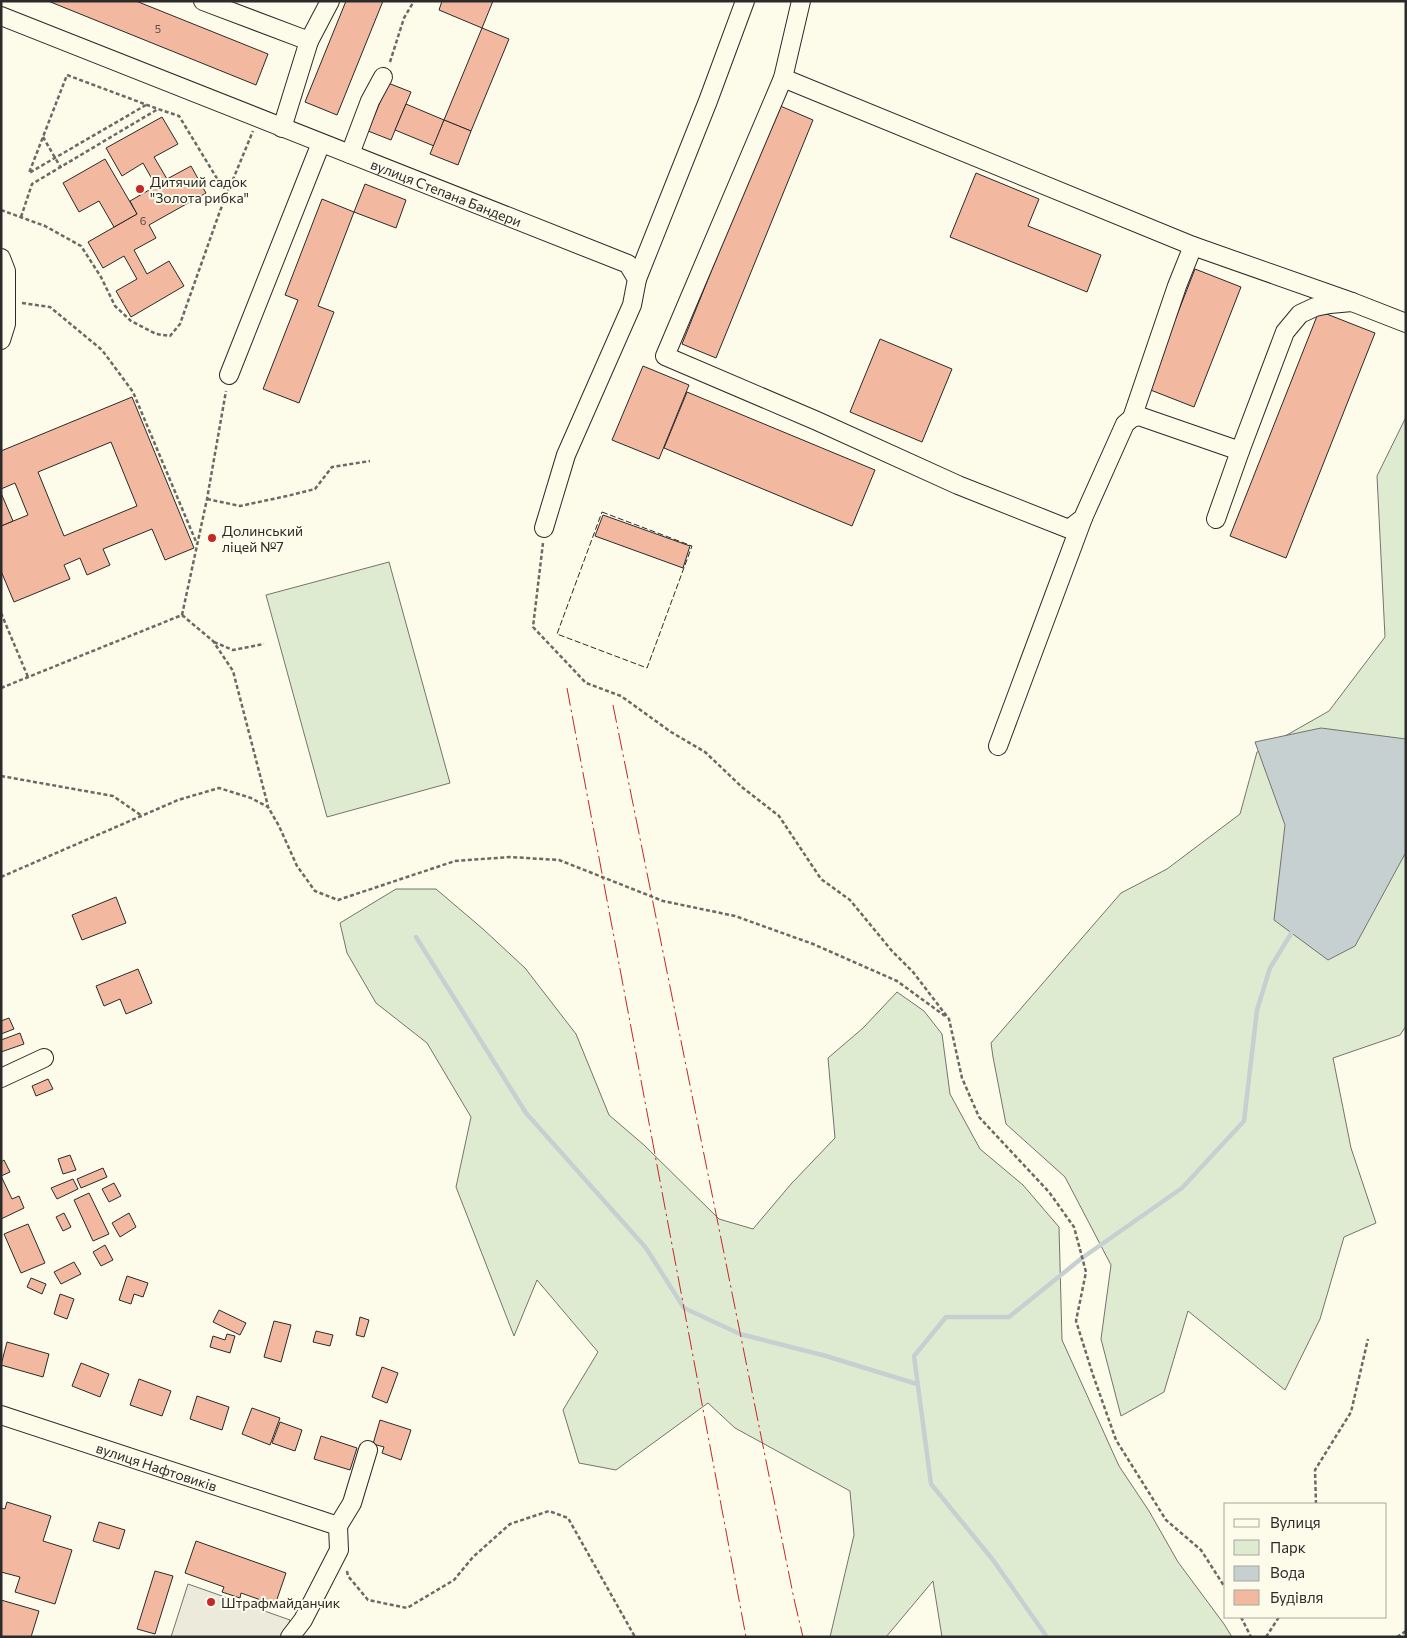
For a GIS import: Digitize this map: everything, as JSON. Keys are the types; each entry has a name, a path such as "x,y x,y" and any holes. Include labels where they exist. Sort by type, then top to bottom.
{"street":[{"path":"282,128 309,41 330,1"},
{"path":"544,528 566,455 632,306 637,279 708,101 745,1"},
{"path":"801,1 783,78 665,356 817,421 958,485 1069,529 1083,518"},
{"path":"210,3 309,41"},
{"name":"вулиця Степана Бандери","path":"1,16 628,264 637,279"},
{"path":"350,154 370,101 383,77"},
{"path":"783,78 1193,246 1406,323"},
{"path":"229,374 321,143"},
{"path":"1132,418 1177,286 1193,246"},
{"path":"1,258 6,271 6,324 1,340"},
{"path":"1216,519 1285,332 1300,314 1315,307 1352,302"},
{"path":"998,746 1083,518 1125,424 1132,418 1139,416 1240,451"},
{"path":"1,1078 44,1058"},
{"name":"вулиця Нафтовиків","path":"1,1415 338,1526"},
{"path":"290,1637 303,1620 340,1550 338,1526 352,1503 368,1450"}],"path":[{"path":"383,77 390,63 404,18 414,1"},
{"path":"146,105 29,173 67,75 146,105 158,110 179,116 227,195"},
{"path":"21,217 32,184 158,110"},
{"path":"1,210 44,226 81,246 115,306 131,322 156,334 170,336 180,324 227,195 258,118"},
{"path":"43,137 61,168"},
{"path":"6,301 50,307 102,350 133,392 197,544"},
{"path":"182,615 207,499 229,374"},
{"path":"207,499 240,506 287,496 315,489 332,467 370,461"},
{"path":"544,528 533,627 586,682 621,696 671,732 705,752 743,788 779,816 821,879 850,900 892,951 914,972 949,1019 962,1078 979,1117 1049,1192 1074,1228 1086,1272 1076,1322 1116,1440 1166,1520 1201,1550 1224,1586"},
{"path":"1,613 28,677"},
{"path":"182,615 213,641 233,650 264,644"},
{"path":"1,688 182,615"},
{"path":"213,641 233,671 268,807 297,866 315,891 338,900 455,862 510,857 559,860 662,901 735,916 814,944 897,981 949,1019"},
{"path":"1,776 113,796 142,816"},
{"path":"1,877 178,800 219,788 251,798 268,807"},
{"path":"1316,1503 1315,1470 1351,1412 1368,1339"},
{"path":"340,1550 348,1576 368,1600 407,1608 454,1580 473,1557 510,1524 549,1511 568,1518 635,1637"},
{"path":"1242,1618 1251,1637"},
{"path":"1266,1637 1278,1618"},
{"path":"1396,1637 1406,1631"}],"green space":[{"path":"1406,417 1406,1026 1400,1035 1333,1058 1351,1148 1376,1223 1344,1237 1320,1319 1285,1390 1188,1311 1164,1392 1121,1416 1101,1339 1111,1265 1065,1177 1006,1124 991,1043 1121,893 1167,869 1240,814 1257,752 1329,711 1385,637 1377,476"},
{"path":"389,562 450,783 327,817 266,595"},
{"path":"396,889 436,889 525,968 576,1034 609,1115 644,1145 719,1219 753,1229 791,1184 835,1138 828,1058 863,1028 897,992 924,1011 942,1034 950,1094 980,1149 1023,1185 1059,1227 1062,1340 1119,1466 1149,1511 1178,1562 1232,1637 942,1637 933,1581 886,1637 830,1637 854,1535 850,1491 735,1428 708,1403 616,1470 579,1463 563,1410 598,1352 537,1280 514,1336 456,1187 471,1117 427,1043 376,1003 347,953 340,923"}],"shaded area":[{"name":"Штрафмайданчик","path":"188,1584 290,1620 285,1637 171,1637"}],"water":[{"path":"1321,728 1406,739 1406,852 1355,946 1328,960 1274,920 1285,825 1255,742"}],"building":[{"path":"48,1 136,1 268,54 256,85"},
{"path":"346,1 383,1 337,115 305,102"},
{"path":"442,1 493,1 482,28 439,10"},
{"path":"482,28 509,39 471,131 444,120"},
{"path":"388,83 411,92 391,140 368,131"},
{"path":"406,104 444,120 434,146 395,130"},
{"path":"778,105 813,120 716,358 682,344"},
{"path":"162,117 178,144 154,157 167,179 191,166 206,193 149,225 156,238 134,250 147,274 169,261 184,286 131,317 116,291 137,279 124,256 103,268 88,242 137,214 130,201 156,186 143,163 122,176 106,148"},
{"path":"444,120 471,131 458,165 430,154"},
{"path":"105,159 137,214 114,227 99,201 79,212 63,183"},
{"path":"976,173 1039,199 1028,226 1101,255 1087,292 950,237"},
{"path":"365,184 406,200 396,228 354,212"},
{"path":"322,199 354,212 318,306 334,312 299,403 263,389 298,300 285,295"},
{"path":"1195,269 1241,287 1194,407 1148,389"},
{"path":"1319,311 1375,333 1286,558 1230,536"},
{"path":"880,339 952,369 922,442 850,412"},
{"path":"643,366 689,385 659,459 612,440"},
{"path":"687,392 875,470 852,526 664,448"},
{"path":"132,397 194,548 165,560 152,529 103,549 110,565 87,575 80,558 64,565 70,579 14,602 1,571 1,526 28,515 15,483 1,489 1,451","holes":["111,442 137,506 64,536 38,472"]},
{"path":"1,493 13,521 1,526"},
{"path":"603,515 690,546 683,568 595,536"},
{"path":"116,897 126,923 82,940 72,915"},
{"path":"138,969 152,1003 126,1014 120,999 104,1006 96,986"},
{"path":"9,1018 14,1029 1,1034 1,1021"},
{"path":"20,1033 24,1044 1,1052 1,1040"},
{"path":"48,1079 53,1089 36,1096 32,1086"},
{"path":"70,1155 76,1170 63,1174 58,1159"},
{"path":"4,1160 10,1172 1,1176 1,1162"},
{"path":"103,1168 107,1177 81,1188 77,1179"},
{"path":"1,1176 12,1199 19,1196 24,1208 1,1219"},
{"path":"73,1179 78,1189 57,1199 51,1188"},
{"path":"114,1183 121,1196 109,1202 102,1189"},
{"path":"89,1193 109,1234 93,1241 74,1200"},
{"path":"64,1213 71,1227 63,1231 56,1217"},
{"path":"129,1213 136,1227 120,1237 112,1223"},
{"path":"28,1224 45,1263 21,1273 4,1234"},
{"path":"105,1245 113,1260 101,1266 93,1252"},
{"path":"74,1262 81,1274 61,1284 54,1272"},
{"path":"127,1276 148,1283 143,1297 134,1294 131,1304 119,1300"},
{"path":"31,1278 46,1284 42,1294 27,1287"},
{"path":"60,1294 74,1299 67,1319 54,1314"},
{"path":"219,1310 246,1323 240,1335 213,1322"},
{"path":"360,1317 369,1320 364,1337 356,1335"},
{"path":"274,1321 291,1325 281,1362 264,1357"},
{"path":"316,1331 333,1335 330,1346 313,1342"},
{"path":"227,1334 235,1336 230,1353 210,1347 213,1336 225,1340"},
{"path":"7,1342 49,1354 43,1377 1,1365"},
{"path":"81,1363 109,1374 100,1397 72,1386"},
{"path":"382,1367 398,1373 387,1403 372,1397"},
{"path":"139,1379 171,1391 162,1416 130,1405"},
{"path":"197,1396 229,1407 222,1430 190,1419"},
{"path":"252,1408 280,1418 270,1445 242,1434"},
{"path":"380,1420 411,1430 401,1460 382,1453 384,1447 373,1444"},
{"path":"280,1422 302,1430 295,1451 272,1443"},
{"path":"321,1436 357,1448 350,1470 314,1459"},
{"path":"7,1502 51,1516 43,1541 72,1550 55,1604 15,1592 20,1577 1,1572 1,1508 5,1509"},
{"path":"99,1522 125,1530 119,1549 93,1541"},
{"path":"196,1541 286,1573 275,1605 241,1593 240,1598 222,1592 224,1587 185,1573"},
{"path":"155,1571 173,1576 155,1634 137,1629"},
{"path":"1,1600 39,1611 31,1637 1,1637"}],"waterway":[{"path":"1047,1637 993,1560 931,1484 914,1356 946,1317 1009,1317 1082,1258 1182,1188 1244,1121 1257,1010 1270,968 1292,932"},
{"path":"416,937 526,1113 646,1248 684,1308 740,1334 826,1356 917,1384"}],"fence":[{"path":"602,512 692,546 647,668 557,634 602,512"}],"power":[{"path":"567,688 746,1637"},
{"path":"613,705 803,1637"}],"place":[{"name":"Дитячий садок \"Золота рибка\"","path":"140,189"},
{"name":"Долинський ліцей №7","path":"212,538"},
{"name":"Штрафмайданчик","path":"211,1602"}]}
